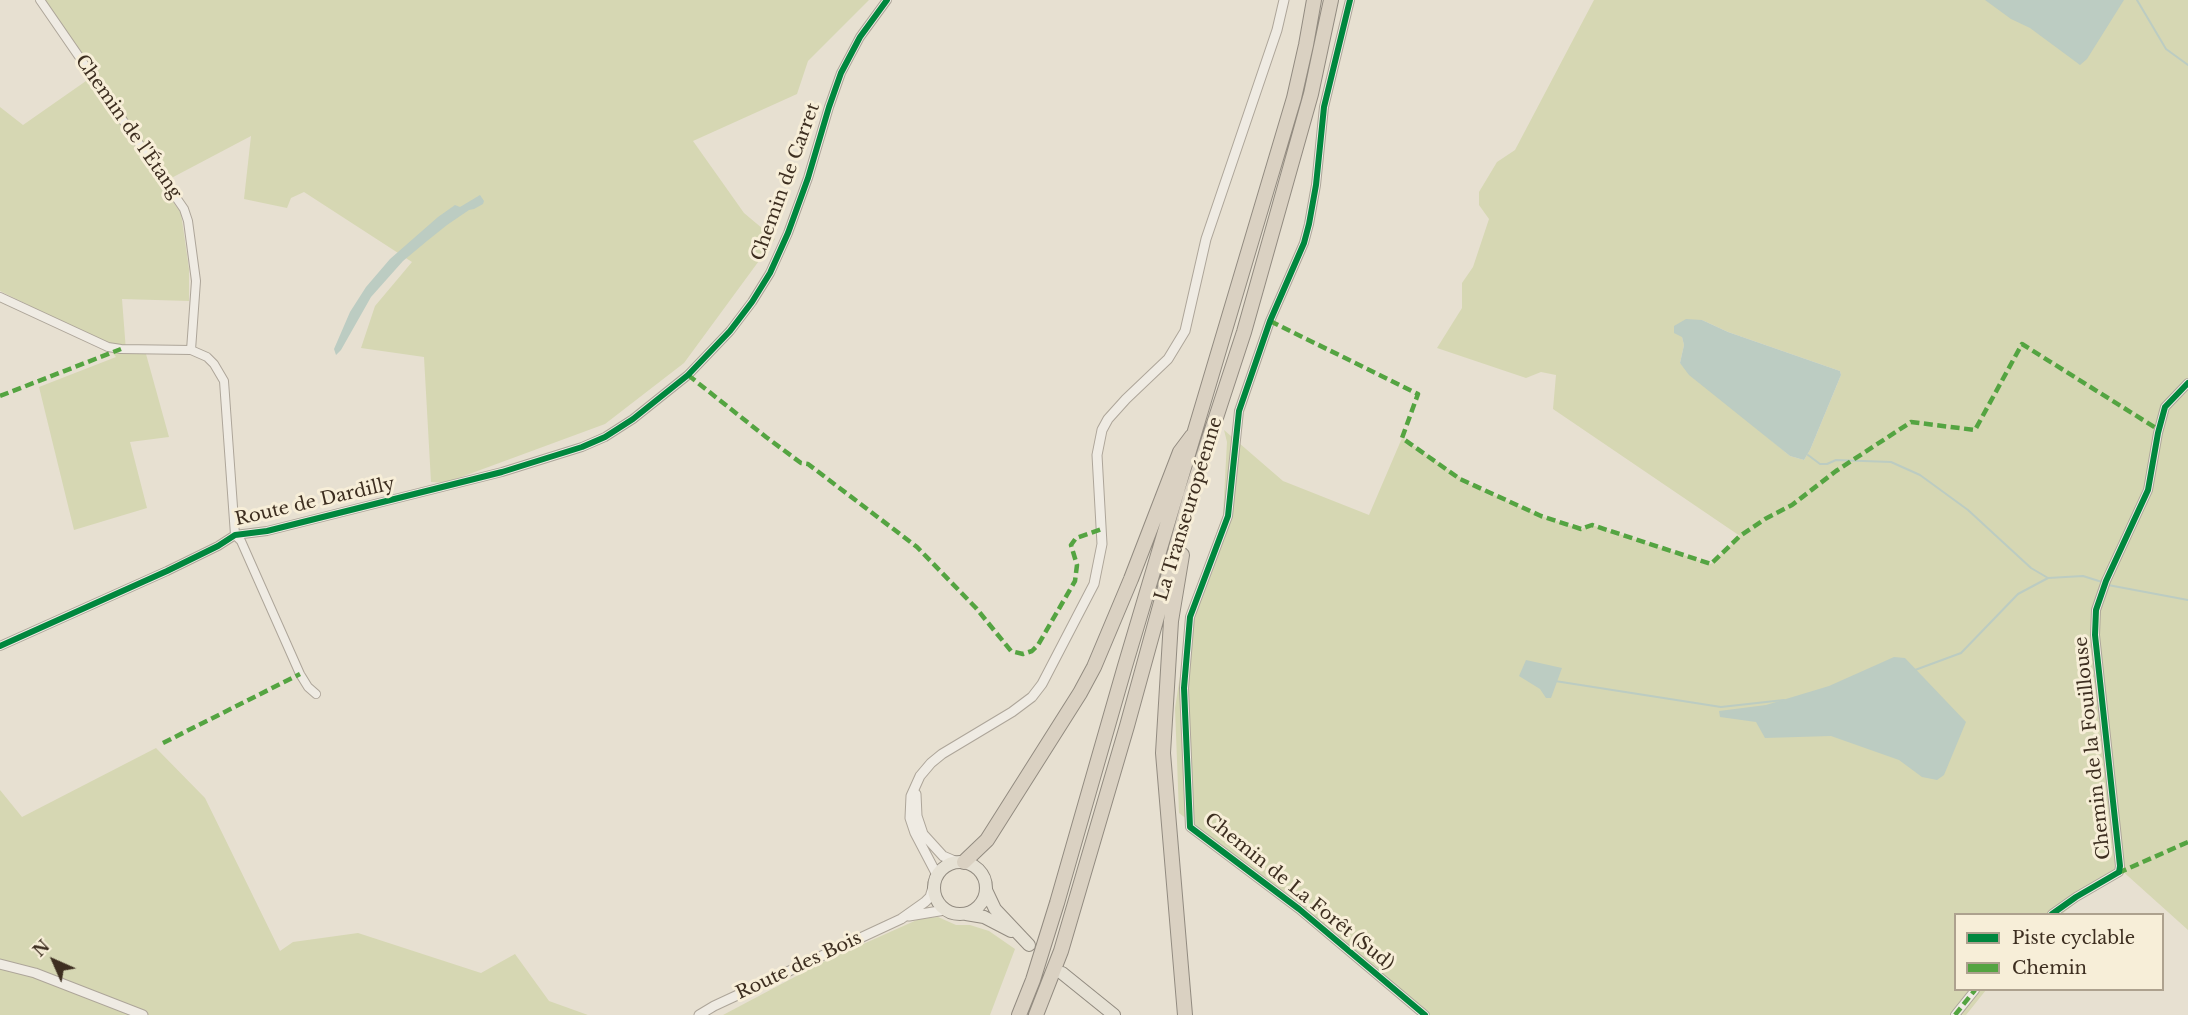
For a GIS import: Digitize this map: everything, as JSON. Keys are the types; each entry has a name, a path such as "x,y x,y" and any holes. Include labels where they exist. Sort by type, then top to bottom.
{"highway":[{"name":"La Transeuropéenne","path":"1019,1015 1051,925 1125,666 1294,98 1314,0"},
{"name":"La Transeuropéenne","path":"1036,1015 1061,951 1190,497 1244,332 1311,94 1331,0"},
{"path":"960,862 987,840 1080,693 1094,667 1131,579 1180,452 1195,433"},
{"path":"1185,1015 1163,753 1170,621 1190,522 1190,497"}],"main road":[{"path":"960,862 972,864 983,875 986,890 995,909 1024,940 984,917 958,915 945,910 935,898 935,881 949,864 960,862"},
{"path":"966,914 980,905 986,890"},
{"path":"1062,973 1100,1015"},
{"path":"1072,983 1114,1015"}],"street":[{"name":"Chemin de l'Étang","path":"40,0 184,209 188,221 196,280 191,350"},
{"name":"Chemin de Carret","path":"582,447 605,437 633,419 681,381 730,331 752,302 770,273 788,233 842,74 860,37 887,0"},
{"path":"935,881 910,818 909,806 916,786 925,770 942,754 1012,712 1032,697 1042,684 1094,584 1102,544 1097,461 1102,430 1108,419 1126,399 1168,359 1185,331 1206,239 1277,30 1284,0"},
{"name":"Chemin de La Forêt (Sud)","path":"1350,0 1324,107 1316,185 1309,224 1304,243 1270,321 1239,411 1228,516 1190,616 1184,688 1190,827 1299,909 1425,1015"},
{"path":"0,297 108,347 191,350 207,357 214,364 224,381 235,535 241,541 300,674 308,687 316,694"},
{"name":"Chemin de la Fouillouse","path":"2055,913 2076,897 2119,872 2095,635 2096,610 2101,593 2148,490 2165,407 2188,383"},
{"name":"Route de Dardilly","path":"0,646 167,571 235,535 267,531 464,483 582,447"},
{"path":"916,786 917,816 923,834 943,856 960,862"},
{"name":"Route des Bois","path":"699,1015 901,919 930,897 935,881"},
{"name":"Route des Bois","path":"901,919 945,910"},
{"path":"0,964 35,973 143,1015"},
{"path":"1955,1015 1974,991"}],"green space":[{"path":"44,0 869,0 808,61 797,94 693,141 744,213 775,239 684,363 605,424 445,483 431,482 424,357 361,348 375,306 412,262 304,192 291,198 287,208 244,199 251,136 160,184 181,213 189,269 189,301 122,299 126,351 146,354 169,437 130,442 147,508 74,530 39,387 116,357 104,343 0,291 0,107 23,125 96,74"},
{"path":"1594,0 2188,0 2188,930 2119,868 2063,913 1954,913 1954,991 1985,991 1966,1015 1430,1015 1310,914 1179,813 1175,708 1189,619 1223,515 1227,442 1224,430 1283,481 1369,515 1402,438 1470,484 1541,516 1581,529 1592,525 1711,564 1740,536 1553,409 1556,375 1541,372 1526,378 1437,348 1462,308 1462,283 1473,267 1489,219 1479,205 1479,192 1497,162 1515,150","holes":["1702,320 1728,332 1840,371 1841,375 1804,460 1790,456 1680,363 1684,345 1682,337"]},
{"path":"156,748 205,798 280,951 293,942 358,933 481,973 515,954 549,1001 588,1015 0,1015 0,790 22,817"},
{"path":"938,917 956,925 970,925 989,931 1015,949 990,1015 723,1015 823,962 919,919"}],"shaded area":[{"path":"1985,0 2124,0 2087,59 2080,65 2030,28 2011,19"},
{"path":"480,195 484,201 483,204 469,210 447,225 403,261 371,297 336,355 334,349 350,312 366,287 390,259 438,217 455,205 460,207"},
{"path":"1686,319 1702,320 1728,332 1840,371 1841,375 1804,460 1790,456 1689,375 1680,363 1684,345 1682,337 1674,333 1674,326"},
{"path":"1894,657 1905,658 1966,722 1944,775 1937,780 1922,777 1899,760 1831,736 1765,738 1756,722 1720,717 1719,711 1766,705 1829,686"},
{"path":"1526,660 1562,668 1551,698 1546,698 1540,689 1519,676"}],"waterway":[{"path":"2137,0 2166,49 2188,65"},
{"path":"1808,455 1820,464 1836,460 1891,462 1920,475 1968,510 2031,568 2048,578 2083,576 2102,582"},
{"path":"1915,670 1961,653 2018,594 2048,578"},
{"path":"2108,585 2188,600"},
{"path":"1555,681 1721,707 1784,700"}],"marked path":[{"path":"1270,321 1418,394 1402,438 1460,479 1541,516 1581,529 1592,525 1711,564 1740,536 1765,519 1792,505 1836,471 1911,422 1975,430 2022,344 2159,430"},
{"path":"0,396 121,349"},
{"path":"688,375 766,437 801,463 808,464 917,547 976,608 1011,651 1023,654 1032,651 1038,645 1075,581 1077,565 1071,545 1076,538 1102,529"},
{"path":"163,743 300,674"},
{"path":"2118,873 2188,842"},
{"path":"1955,1015 1974,991"}],"cycle path":[{"path":"0,646 167,571 235,535 267,531 502,472 582,447 605,437 633,419 688,375 730,331 770,273 788,233 808,178 841,73 860,37 887,0"},
{"path":"1350,0 1324,107 1316,185 1309,224 1304,243 1270,321 1239,411 1228,516 1190,617 1184,688 1190,827 1299,909 1425,1015"},
{"path":"2053,913 2119,872 2095,635 2096,610 2106,581 2148,490 2165,407 2188,383"}]}
